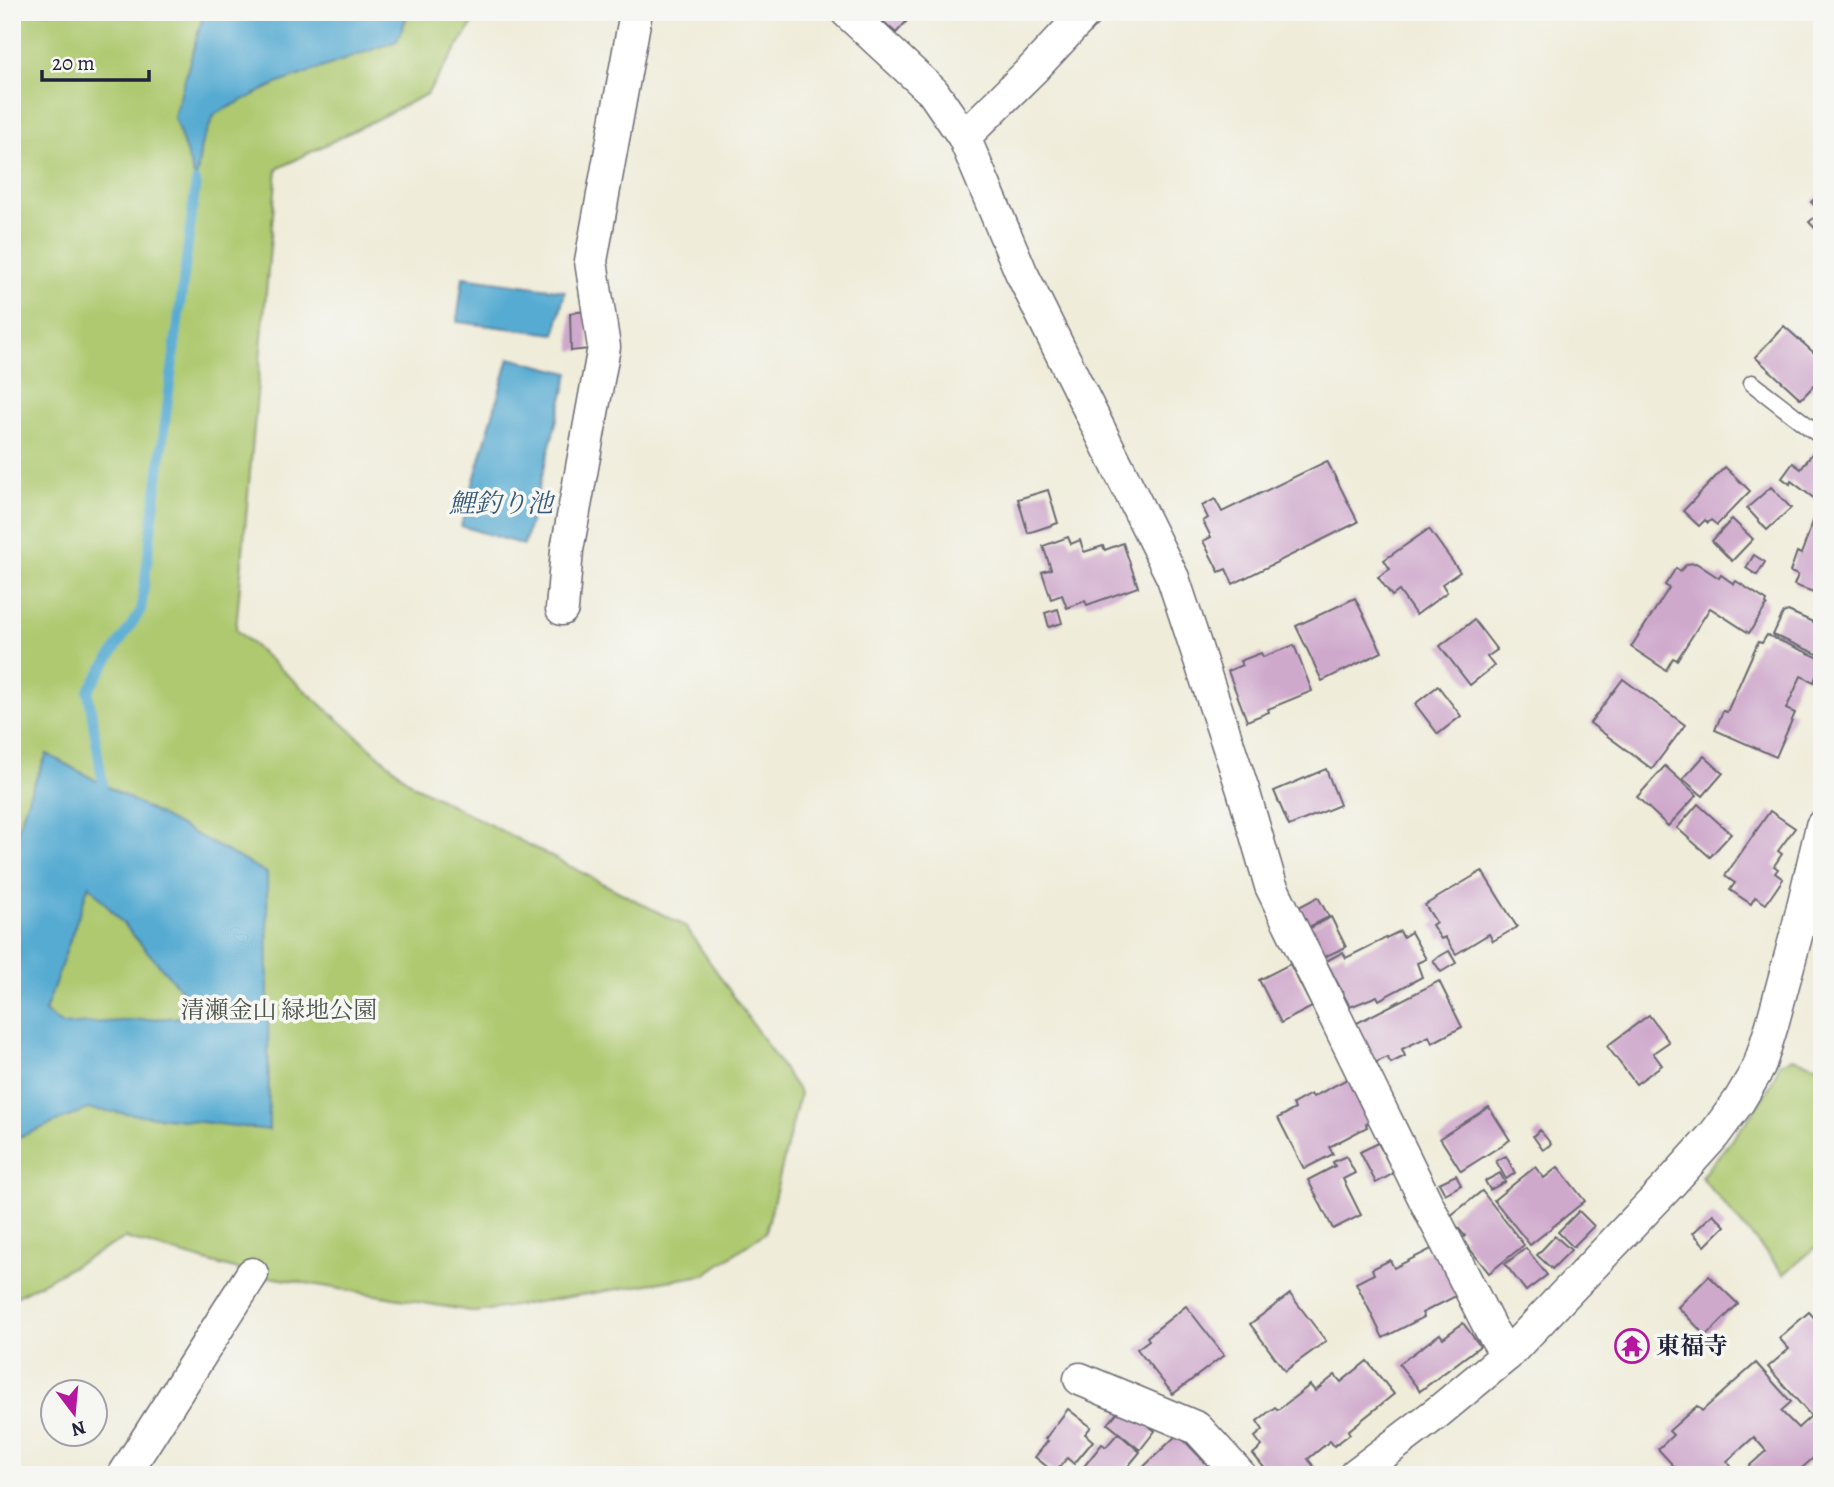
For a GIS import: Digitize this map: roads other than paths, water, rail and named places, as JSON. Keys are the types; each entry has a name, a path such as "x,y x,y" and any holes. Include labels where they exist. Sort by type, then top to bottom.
{"street":[{"path":"562,609 567,550 604,347 591,261 636,12"},
{"path":"847,12 933,92 964,137 1021,272 1173,578 1272,886 1429,1208 1490,1328 1507,1355"},
{"path":"964,137 1086,12"},
{"path":"1355,1475 1507,1355 1581,1274 1669,1185 1714,1135 1739,1101 1759,1067 1772,1025 1822,826"},
{"path":"124,1475 252,1274"},
{"path":"1080,1379 1197,1428 1240,1475"}],"lane":[{"path":"1752,383 1822,437"}],"water":[{"path":"204,12 409,12 397,41 276,84 215,114 201,145 196,182 174,117"},
{"path":"463,277 565,291 555,334 457,322"},
{"name":"鯉釣り池","path":"509,358 569,373 524,545 461,526"},
{"path":"47,754 267,873 269,1130 88,1109 12,1140 12,846 31,790","holes":["89,885 184,993 182,1017 62,1025 45,1012"]}],"waterway":[{"path":"103,785 88,691 141,610 196,182"}],"place":[{"name":"東福寺","path":"1632,1346"}],"park label":[{"name":"清瀬金山 緑地公園","path":"279,1010"}]}
